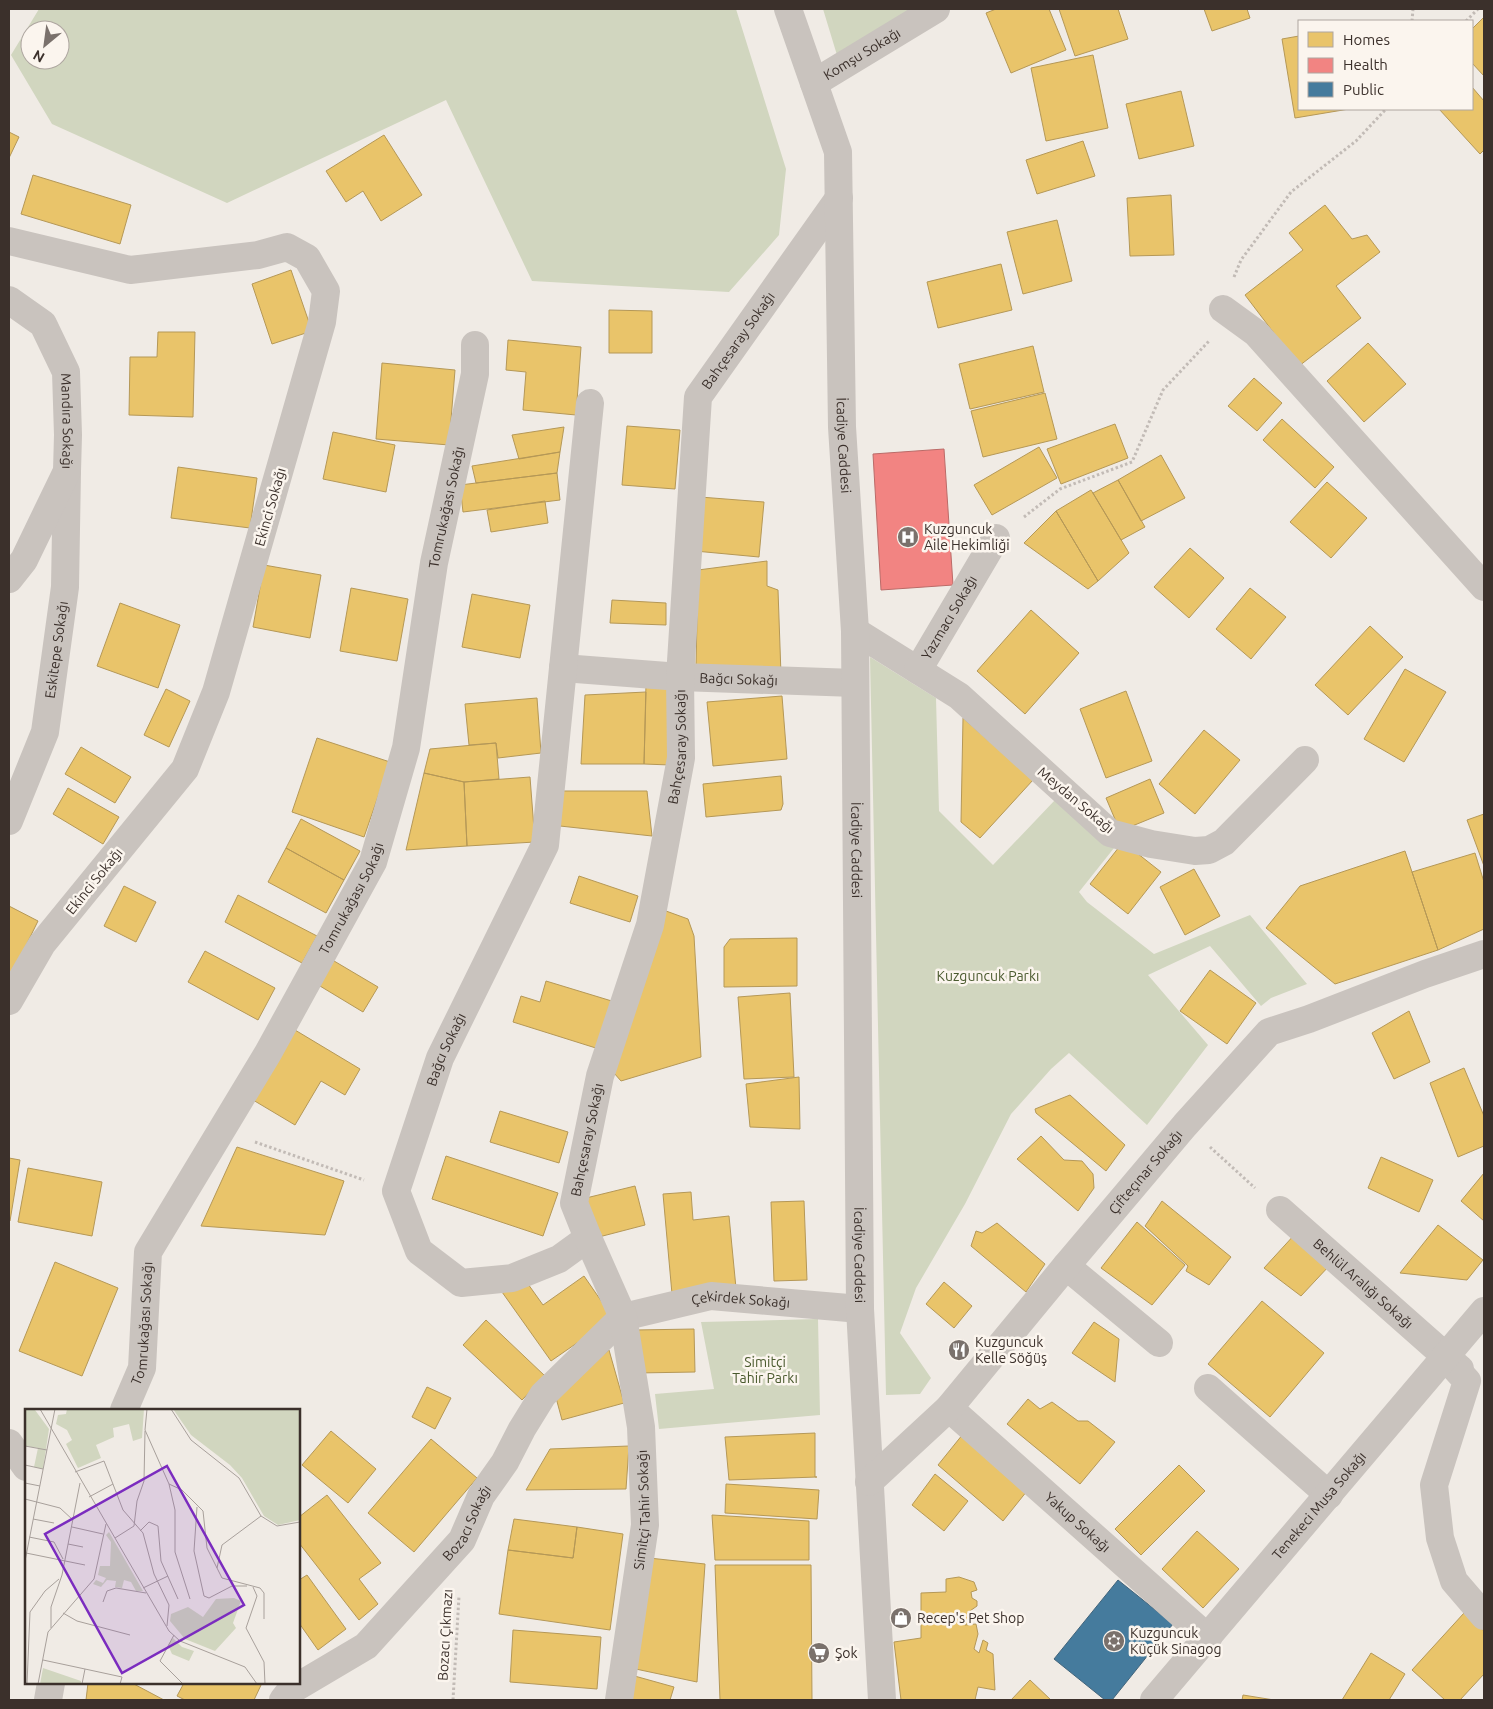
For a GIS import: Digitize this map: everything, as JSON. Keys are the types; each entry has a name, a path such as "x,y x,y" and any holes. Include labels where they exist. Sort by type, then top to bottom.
{"street":[{"name":"İcadiye Caddesi","path":"788,9 838,152 842,427 855,630 860,1309 882,1700"},
{"name":"Komşu Sokağı","path":"814,83 936,9"},
{"name":"Bahçesaray Sokağı","path":"623,1317 574,1203 600,1076 650,925 681,758 680,676 698,396 839,198"},
{"name":"Ekinci Sokağı","path":"9,242 130,270 258,255 287,247 307,258 326,291 322,322 219,682 185,769 42,944 9,1001"},
{"name":"Mandıra Sokağı","path":"9,300 43,324 66,372 67,471 24,560 9,579"},
{"path":"1223,309 1256,333 1484,587"},
{"name":"Tomrukağası Sokağı","path":"124,1409 142,1368 148,1252 268,1053 373,862 406,748 434,563 475,374 475,344"},
{"name":"Bağcı Sokağı","path":"396,1191 440,1058 545,845 590,403"},
{"name":"Eskitepe Sokağı","path":"9,821 46,732 65,587 67,471"},
{"name":"Yazmacı Sokağı","path":"918,670 996,538"},
{"name":"Meydan Sokağı","path":"855,630 959,696 1110,833 1151,844 1195,851 1209,850 1224,842 1305,760"},
{"name":"Bağcı Sokağı","path":"563,668 680,676 855,683"},
{"name":"Çifteçınar Sokağı","path":"869,1482 949,1408 1185,1125 1269,1032 1484,954"},
{"path":"396,1191 419,1251 461,1283 512,1278 559,1259 588,1238"},
{"name":"Behlül Aralığı Sokağı","path":"1280,1210 1445,1357"},
{"path":"1066,1266 1159,1343"},
{"name":"Çekirdek Sokağı","path":"623,1317 711,1296 860,1309"},
{"name":"Tenekeci Musa Sokağı","path":"1161,1697 1208,1638 1484,1311"},
{"name":"Bozacı Sokağı","path":"284,1700 290,1691 366,1646 462,1540 481,1496 505,1462 543,1395 623,1317"},
{"name":"Simitçi Tahir Sokağı","path":"619,1700 645,1526 641,1427 623,1317"},
{"path":"1445,1357 1484,1389"},
{"path":"1445,1357 1467,1381 1434,1485 1440,1538 1454,1581 1484,1616"},
{"path":"1208,1388 1329,1495"},
{"name":"Yakup Sokağı","path":"949,1408 1208,1638"},
{"path":"9,1443 25,1466"},
{"path":"48,1700 51,1684"}],"path":[{"path":"1467,20 1478,9"},
{"path":"1185,1125 1280,1210"},
{"path":"221,1130 396,1191"},
{"name":"Bozacı Çıkmazı","path":"453,1700 462,1540"}],"green space":[{"path":"39,9 736,9 786,169 779,235 729,292 532,281 446,100 227,203 52,124 11,55 20,40 20,70 70,70 70,20 32,20"},
{"path":"823,9 923,9 840,65"},
{"name":"Kuzguncuk Parkı","path":"870,657 936,698 939,811 993,865 1055,800 1114,848 1079,892 1087,902 1154,954 1250,915 1307,984 1271,998 1261,1006 1210,946 1148,975 1208,1045 1147,1125 1069,1053 1051,1069 1011,1114 965,1204 916,1288 900,1333 931,1378 920,1394 886,1395"},
{"name":"Simitçi Tahir Parkı","path":"818,1319 820,1415 659,1429 655,1394 714,1389 701,1322"}],"building: Homes":[{"path":"996,9 1049,9 1066,50 1011,73 986,13"},
{"path":"1059,9 1118,9 1128,39 1075,56"},
{"path":"1204,9 1247,9 1250,18 1212,31"},
{"path":"1484,17 1484,76 1473,64 1473,28"},
{"path":"1298,36 1298,110 1343,110 1295,118 1282,39"},
{"path":"1093,55 1108,128 1046,141 1031,68"},
{"path":"1473,88 1484,101 1484,150 1480,154 1440,110 1473,110"},
{"path":"1181,91 1194,146 1139,159 1126,104"},
{"path":"9,132 19,137 9,158"},
{"path":"384,135 422,195 381,221 363,191 346,202 326,171"},
{"path":"1083,141 1095,176 1037,194 1026,160"},
{"path":"33,175 131,205 120,244 21,214"},
{"path":"1171,195 1174,255 1130,256 1127,198"},
{"path":"1325,205 1352,239 1367,235 1380,252 1336,286 1361,318 1299,366 1245,295 1303,250 1289,233"},
{"path":"1057,220 1072,281 1023,294 1007,232"},
{"path":"1001,264 1012,310 938,328 927,282"},
{"path":"291,270 312,331 272,344 252,284"},
{"path":"609,310 652,311 652,353 609,353"},
{"path":"158,332 195,332 193,417 129,415 130,357 157,357"},
{"path":"508,340 581,347 576,415 523,410 526,372 506,370"},
{"path":"1368,343 1406,384 1364,422 1327,381"},
{"path":"1033,346 1044,392 970,409 959,364"},
{"path":"382,363 455,370 449,445 376,439"},
{"path":"1254,378 1282,403 1257,431 1228,406"},
{"path":"1045,393 1057,439 983,457 971,411"},
{"path":"1282,419 1334,467 1315,488 1263,440"},
{"path":"1115,424 1128,458 1061,484 1047,449"},
{"path":"627,426 680,430 675,489 622,485"},
{"path":"564,427 560,452 519,459 512,435"},
{"path":"333,432 395,445 386,492 323,479"},
{"path":"1039,447 1057,478 992,515 974,485"},
{"path":"560,452 557,473 476,483 472,466"},
{"path":"1161,455 1185,498 1141,521 1118,480"},
{"path":"178,467 257,478 250,528 171,518"},
{"path":"557,473 560,500 463,512 460,485"},
{"path":"1118,480 1145,527 1121,540 1093,493"},
{"path":"1327,482 1367,518 1331,558 1290,522"},
{"path":"1091,490 1129,553 1098,581 1056,511"},
{"path":"700,497 764,502 759,557 695,551"},
{"path":"545,501 548,523 491,532 487,510"},
{"path":"1056,511 1098,581 1088,589 1024,543"},
{"path":"1190,548 1224,578 1189,618 1154,587"},
{"path":"767,561 767,586 778,590 781,675 696,666 698,570"},
{"path":"264,565 321,575 310,638 253,627"},
{"path":"351,588 408,599 397,661 340,651"},
{"path":"1250,588 1286,617 1251,659 1216,629"},
{"path":"472,594 530,605 520,658 462,647"},
{"path":"612,600 666,603 666,625 610,623"},
{"path":"120,603 180,625 158,688 97,666"},
{"path":"1031,610 1079,653 1025,714 977,671"},
{"path":"1370,626 1403,657 1348,715 1315,685"},
{"path":"1405,669 1446,692 1404,762 1364,739"},
{"path":"646,684 672,685 670,765 644,764"},
{"path":"166,689 190,701 169,747 144,735"},
{"path":"1126,691 1152,761 1106,778 1080,709"},
{"path":"646,692 644,764 581,764 585,695"},
{"path":"782,696 787,759 713,766 707,702"},
{"path":"537,698 541,753 498,758 496,743 469,745 465,704"},
{"path":"963,718 1033,780 980,838 961,822"},
{"path":"1204,730 1240,760 1195,814 1159,784"},
{"path":"317,738 390,762 364,837 292,812"},
{"path":"496,743 499,779 464,782 424,773 430,749"},
{"path":"81,747 131,777 115,803 65,774"},
{"path":"424,773 464,782 467,846 406,850"},
{"path":"781,776 783,804 781,810 706,817 703,784"},
{"path":"530,777 535,842 467,846 464,782"},
{"path":"1150,779 1164,813 1120,831 1106,798"},
{"path":"68,788 119,817 103,844 53,814"},
{"path":"561,791 647,791 652,836 560,826"},
{"path":"1484,814 1484,866 1467,820"},
{"path":"301,819 360,851 344,880 286,848"},
{"path":"1123,842 1161,872 1128,914 1090,884"},
{"path":"286,848 344,880 326,913 268,882"},
{"path":"1405,851 1438,950 1335,984 1266,928 1300,886"},
{"path":"1475,853 1484,882 1484,929 1438,950 1412,872"},
{"path":"1194,869 1220,916 1185,935 1160,887"},
{"path":"579,876 638,896 630,922 570,903"},
{"path":"124,886 156,902 136,942 104,926"},
{"path":"238,895 317,936 302,963 225,922"},
{"path":"9,906 38,921 9,980"},
{"path":"666,911 688,919 694,936 701,1057 621,1081 607,1065"},
{"path":"797,938 797,986 724,987 724,947 730,939"},
{"path":"205,951 275,988 258,1020 188,982"},
{"path":"329,958 378,987 363,1012 315,983"},
{"path":"1210,970 1256,1003 1227,1044 1180,1011"},
{"path":"546,981 615,1002 599,1049 513,1022 521,996 540,1002"},
{"path":"790,993 794,1077 744,1079 738,997"},
{"path":"1409,1011 1430,1062 1394,1079 1372,1033"},
{"path":"290,1027 360,1069 345,1095 321,1081 295,1125 248,1097"},
{"path":"1464,1068 1484,1116 1484,1146 1458,1157 1430,1083"},
{"path":"799,1077 800,1129 750,1127 746,1084"},
{"path":"1070,1095 1125,1145 1106,1171 1036,1113 1035,1109"},
{"path":"500,1111 568,1132 559,1163 490,1142"},
{"path":"1041,1136 1064,1160 1082,1161 1093,1174 1094,1188 1078,1211 1017,1159"},
{"path":"237,1147 344,1181 325,1235 201,1226"},
{"path":"446,1156 558,1193 543,1236 432,1199"},
{"path":"1381,1157 1433,1180 1419,1212 1368,1188"},
{"path":"9,1158 20,1160 10,1221 9,1221"},
{"path":"28,1168 102,1182 92,1236 18,1222"},
{"path":"1484,1173 1484,1221 1461,1201"},
{"path":"635,1186 645,1225 595,1238 586,1198"},
{"path":"691,1192 693,1220 729,1216 736,1288 672,1294 663,1194"},
{"path":"804,1201 807,1280 774,1281 771,1202"},
{"path":"1162,1201 1231,1257 1209,1285 1186,1271 1188,1266 1145,1226"},
{"path":"1137,1222 1185,1265 1152,1305 1101,1268"},
{"path":"997,1223 1045,1264 1026,1292 971,1246 976,1231 982,1233"},
{"path":"1438,1225 1483,1260 1467,1280 1400,1273"},
{"path":"1296,1233 1330,1265 1301,1296 1264,1268"},
{"path":"55,1262 118,1288 82,1376 19,1351"},
{"path":"584,1276 613,1318 551,1361 502,1292 523,1277 543,1305"},
{"path":"944,1282 972,1306 954,1328 926,1304"},
{"path":"1262,1301 1324,1353 1270,1417 1208,1364"},
{"path":"486,1320 545,1376 522,1400 463,1345"},
{"path":"1094,1322 1119,1339 1115,1382 1072,1353"},
{"path":"694,1329 695,1372 637,1373 636,1330"},
{"path":"609,1350 624,1403 562,1420 555,1394"},
{"path":"427,1387 451,1398 435,1429 412,1417"},
{"path":"1028,1399 1040,1409 1052,1402 1078,1421 1088,1421 1115,1442 1080,1484 1007,1424"},
{"path":"331,1431 376,1469 348,1503 302,1465"},
{"path":"815,1433 815,1477 817,1477 729,1480 725,1437"},
{"path":"963,1434 1027,1491 1003,1521 938,1465"},
{"path":"431,1439 477,1478 414,1552 368,1513"},
{"path":"629,1446 626,1489 526,1490 550,1449"},
{"path":"1179,1465 1205,1491 1141,1555 1115,1529"},
{"path":"935,1474 968,1501 944,1531 912,1505"},
{"path":"726,1484 819,1490 817,1519 725,1513"},
{"path":"327,1495 381,1563 359,1579 378,1604 359,1620 300,1544 300,1516"},
{"path":"712,1515 809,1521 809,1560 715,1560"},
{"path":"514,1519 577,1527 573,1558 508,1550"},
{"path":"577,1527 623,1534 610,1630 499,1614 508,1550 573,1558"},
{"path":"1197,1531 1239,1569 1203,1608 1162,1569"},
{"path":"649,1558 705,1564 697,1682 631,1668"},
{"path":"715,1565 811,1565 812,1700 720,1700"},
{"path":"307,1575 346,1629 318,1650 300,1624 300,1579"},
{"path":"959,1577 974,1582 977,1590 971,1592 972,1598 977,1601 977,1606 967,1613 975,1613 975,1619 965,1625 976,1624 978,1634 974,1649 979,1653 983,1640 988,1643 986,1650 993,1654 995,1690 978,1687 975,1700 901,1700 894,1642 921,1638 921,1593 946,1592 946,1579"},
{"path":"1464,1613 1484,1631 1484,1674 1460,1700 1445,1700 1412,1670"},
{"path":"513,1630 601,1637 597,1689 510,1682"},
{"path":"1371,1653 1405,1674 1389,1700 1342,1700"},
{"path":"631,1675 674,1687 670,1700 627,1700"},
{"path":"1030,1680 1051,1700 1011,1700"},
{"path":"88,1684 134,1684 164,1700 86,1700"},
{"path":"183,1684 262,1684 254,1700 185,1700 177,1696"},
{"path":"1243,1695 1274,1700 1242,1700"}],"building: Health":[{"path":"944,449 953,585 881,590 873,454"}],"building: Public":[{"name":"Kuzguncuk Küçük Sinagog","path":"1118,1580 1173,1624 1112,1700 1105,1700 1054,1659"}],"place":[{"name":"Kuzguncuk Aile Hekimliği","path":"908,537"},
{"name":"Kuzguncuk Kelle Söğüş","path":"959,1350"},
{"name":"Recep's Pet Shop","path":"901,1618"},
{"name":"Kuzguncuk Küçük Sinagog","path":"1114,1641"},
{"name":"Şok","path":"819,1653"}]}
